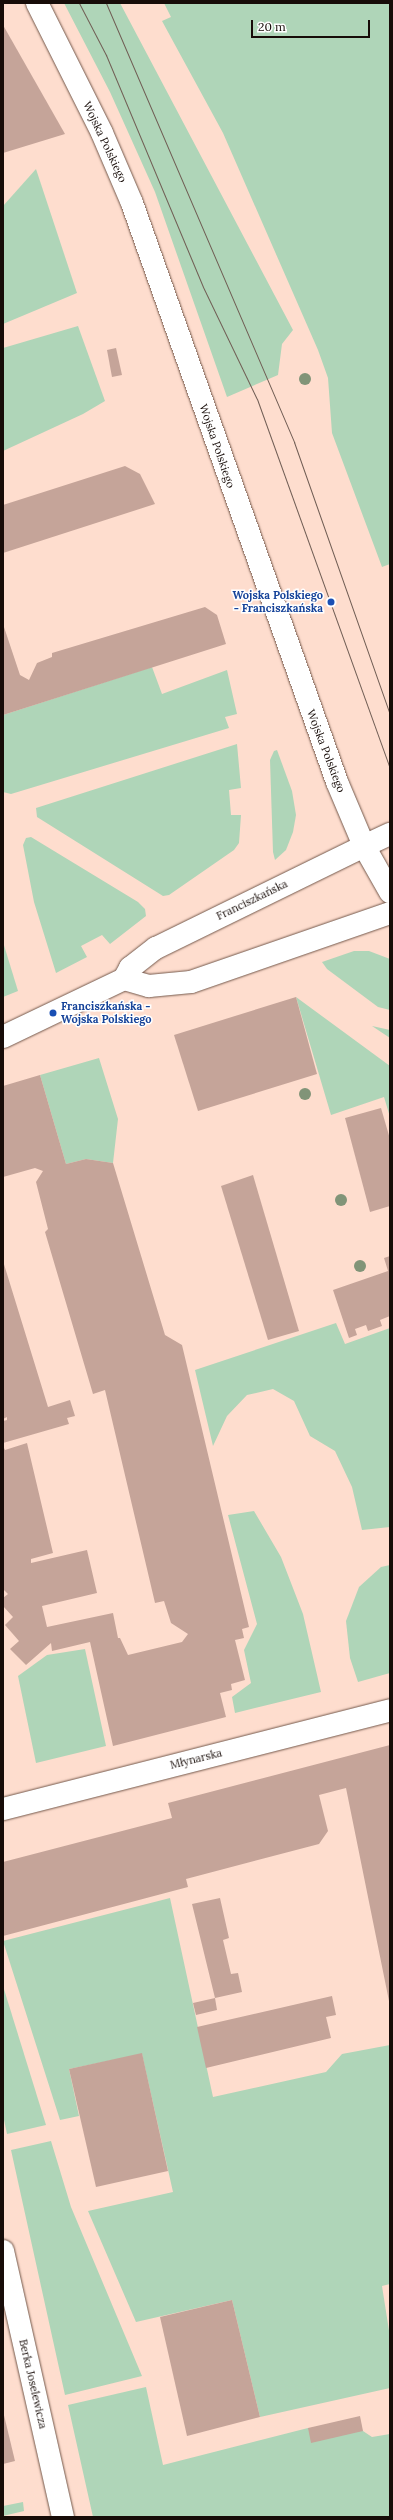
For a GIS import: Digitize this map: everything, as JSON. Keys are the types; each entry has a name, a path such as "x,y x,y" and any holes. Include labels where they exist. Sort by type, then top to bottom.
{"street":[{"name":"Wojska Polskiego","path":"37,3 102,133 132,202 306,700 364,846 390,892"},
{"name":"Franciszkańska","path":"3,1037 124,980 130,968 156,948 390,834"},
{"path":"124,980 149,986 196,980 390,913"},
{"name":"Młynarska","path":"3,1808 390,1710"},
{"name":"Berka Joselewicza","path":"3,2251 63,2517"}],"green space":[{"path":"64,3 120,3 293,330 282,344 278,375 227,397 155,192 110,92"},
{"path":"164,3 390,3 390,564 382,567 332,433 328,378 318,350 223,133 162,21 171,17"},
{"path":"36,169 77,293 3,324 3,206"},
{"path":"78,326 105,401 83,414 3,451 3,348"},
{"path":"152,667 162,694 227,670 237,714 225,717 229,728 11,794 3,792 3,715"},
{"path":"237,744 241,788 229,790 231,815 241,815 239,843 234,850 169,895 163,896 37,817 36,808"},
{"path":"277,750 292,791 296,815 293,832 286,850 275,860 273,852 270,760 274,751"},
{"path":"31,837 138,902 145,909 146,916 110,944 102,935 81,946 87,957 56,973 34,902 23,845 26,838"},
{"path":"3,942 18,991 3,997"},
{"path":"354,951 369,951 390,959 390,1010 378,1007 327,969 322,962"},
{"path":"296,997 390,1066 390,1117 384,1097 331,1115"},
{"path":"372,1026 390,1030 390,1038"},
{"path":"99,1058 118,1119 113,1163 86,1159 66,1164 40,1075"},
{"path":"336,1323 345,1344 390,1328 390,1527 362,1530 352,1487 335,1451 310,1436 294,1401 273,1389 247,1395 227,1416 213,1446 195,1370"},
{"path":"254,1511 281,1557 303,1614 321,1692 235,1713 232,1697 251,1683 244,1650 257,1624 228,1515"},
{"path":"390,1565 390,1673 358,1682 350,1658 346,1621 359,1587 381,1567"},
{"path":"85,1649 106,1746 36,1763 18,1676 47,1655"},
{"path":"170,1898 213,2097 326,2072 342,2054 390,2045 390,2284 382,2286 390,2337 390,2388 260,2417 232,2300 136,2322 88,2211 173,2192 142,2054 69,2069 79,2116 60,2120 3,1941"},
{"path":"3,1986 46,2125 7,2134 3,2115"},
{"path":"51,2141 71,2207 142,2376 65,2395 11,2150"},
{"path":"146,2387 163,2465 308,2428 363,2431 372,2437 390,2434 390,2517 93,2517 68,2405"},
{"path":"23,2502 24,2511 3,2516 3,2506"}],"building":[{"path":"3,25 65,134 3,153"},
{"path":"116,348 122,375 112,377 107,350"},
{"path":"125,466 140,474 155,504 3,553 3,505"},
{"path":"205,607 217,615 226,644 3,715 3,624 20,675 29,680 37,663 52,657 52,653"},
{"path":"296,997 317,1074 198,1111 174,1035"},
{"path":"40,1075 66,1164 86,1159 113,1163 165,1335 182,1345 249,1627 242,1629 244,1638 235,1640 245,1680 231,1684 232,1690 220,1693 226,1717 113,1746 90,1642 52,1651 51,1643 26,1665 10,1649 19,1641 5,1625 13,1617 3,1606 3,1598 8,1594 3,1589 3,1446 5,1450 27,1443 53,1553 31,1559 31,1563 87,1550 97,1593 42,1606 47,1627 113,1613 118,1638 120,1638 128,1655 182,1642 188,1634 171,1623 164,1601 155,1603 105,1390 93,1394 45,1232 48,1229 36,1182 43,1171 35,1168 3,1177 3,1086"},
{"path":"381,1108 390,1139 390,1206 370,1212 345,1118"},
{"path":"253,1175 299,1331 268,1340 221,1186"},
{"path":"390,1256 390,1316 380,1320 382,1326 368,1331 366,1325 355,1329 357,1335 349,1338 333,1290 388,1271 384,1258"},
{"path":"3,1261 48,1407 70,1400 75,1416 67,1418 69,1424 3,1443 3,1421 7,1420 7,1417 3,1419"},
{"path":"390,1745 390,2006 346,1788 319,1795 328,1831 319,1844 186,1879 188,1887 3,1936 3,1862 172,1818 168,1803"},
{"path":"220,1898 229,1938 223,1940 231,1974 238,1973 242,1992 215,1998 192,1904"},
{"path":"332,1996 336,2015 326,2017 331,2038 206,2068 197,2027"},
{"path":"215,1998 217,2010 196,2015 193,2003"},
{"path":"142,2053 168,2171 96,2187 69,2069"},
{"path":"232,2300 260,2417 187,2436 160,2317"},
{"path":"3,2411 15,2461 3,2464"},
{"path":"360,2416 363,2431 311,2443 308,2428"}],"tram line":[{"path":"79,3 106,55 203,287 257,399 390,768"},
{"path":"106,3 294,442 390,715"}],"place":[{"name":"Wojska Polskiego - Franciszkańska","path":"331,602"},
{"name":"Franciszkańska - Wojska Polskiego","path":"53,1013"}]}
